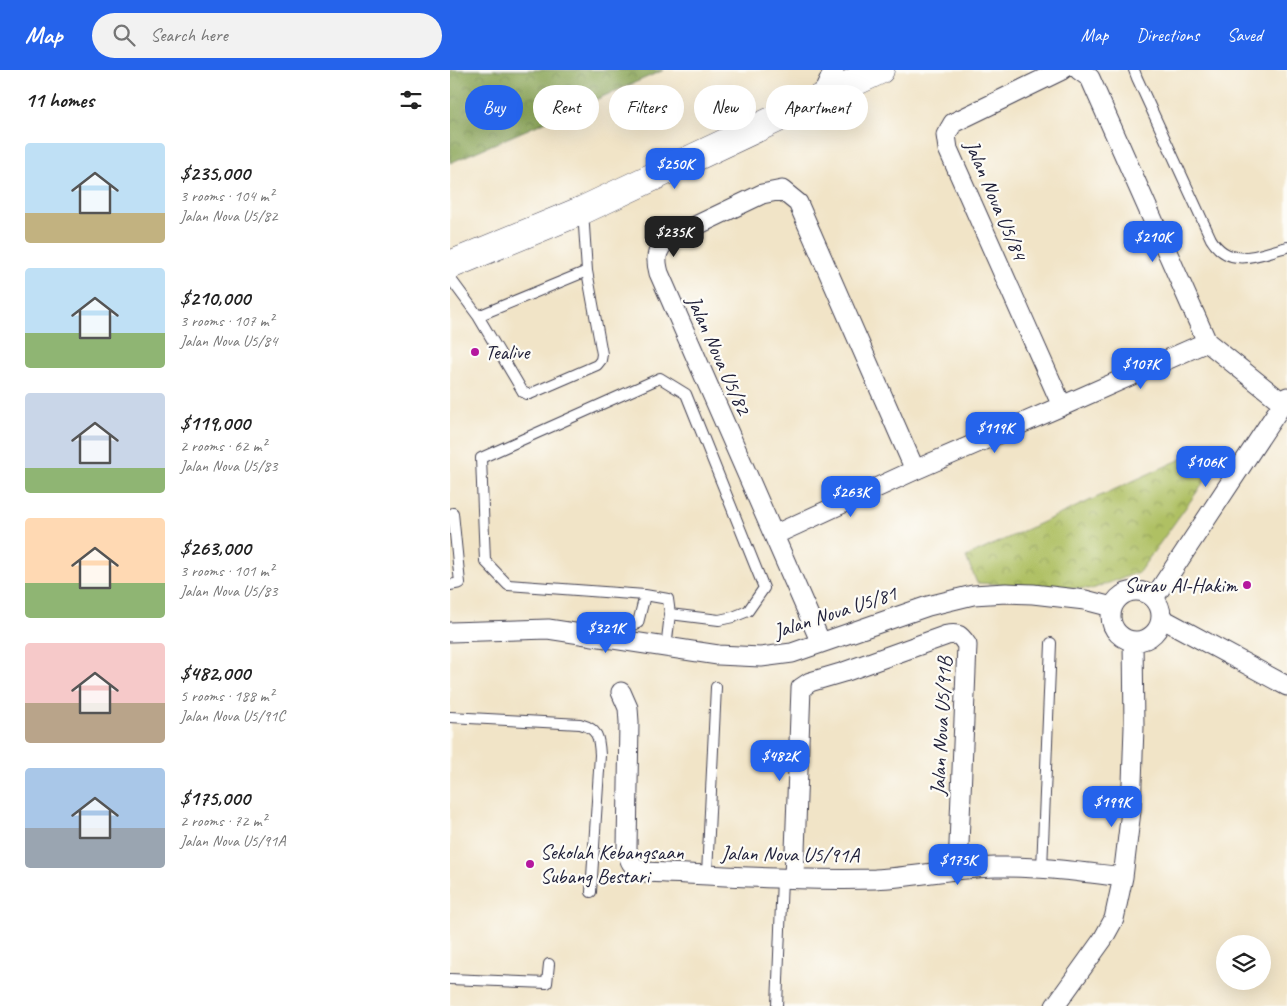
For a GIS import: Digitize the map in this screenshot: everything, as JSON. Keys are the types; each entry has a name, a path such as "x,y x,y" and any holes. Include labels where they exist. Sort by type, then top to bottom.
{"street":[{"path":"827,85 834,70"},
{"path":"848,85 880,70"},
{"name":"Jalan Nova U5/84","path":"1062,70 953,123 946,135 948,149 1062,406"},
{"path":"1079,70 1090,78 1207,342 1285,400 1154,598"},
{"path":"450,266 583,210 766,124"},
{"name":"Jalan Nova U5/82","path":"821,643 658,273 656,255 666,240 762,194 782,190 798,203 915,470"},
{"path":"774,535 915,470 1207,342"},
{"path":"1128,592 1144,592 1154,598 1159,608 1161,618 1159,626 1154,633 1141,641 1133,641 1122,637 1115,629 1111,618 1112,607 1118,598 1128,592"},
{"name":"Jalan Nova U5/81","path":"450,632 548,629 718,655 761,657 792,653 928,606 973,595 1033,594 1085,600 1112,607"},
{"path":"1161,618 1287,686"},
{"name":"Jalan Nova U5/91B","path":"788,878 801,688 810,682 844,672 946,635 955,634 960,636 967,645 958,869"},
{"path":"1055,1006 1114,919 1124,877 1131,802 1134,727 1133,641"},
{"name":"Jalan Nova U5/91A","path":"620,692 628,708 630,722 628,857 636,869 644,872 788,878 874,879 917,876 958,869 996,867 1042,869 1124,877"}],"lane":[{"path":"1134,70 1216,246 1223,253 1240,258 1287,247"},
{"path":"450,278 478,316 527,394 597,365 601,360 602,354 587,271 583,210"},
{"path":"478,316 587,271"},
{"path":"666,648 670,614 668,599 645,595 508,585 485,561 481,458 660,378 686,394 764,588 748,611 719,620 670,614"},
{"path":"450,584 460,583 453,513"},
{"path":"605,637 638,623 645,595"},
{"path":"1042,869 1050,643"},
{"path":"707,874 716,687"},
{"path":"450,717 580,724 589,726 595,732 599,741 600,754 591,892"},
{"path":"777,1006 788,878"},
{"path":"450,979 547,983 548,964"}],"green space":[{"path":"450,70 664,70 629,85 609,85 609,94 599,98 599,85 533,85 533,127 450,163"},
{"path":"1190,455 1215,467 1139,572 1092,589 977,583 966,557"}],"place":[{"name":"Tealive","path":"475,352"},
{"name":"Surau Al-Hakim","path":"1247,585"},
{"name":"Sekolah Kebangsaan Subang Bestari","path":"530,864"}]}
